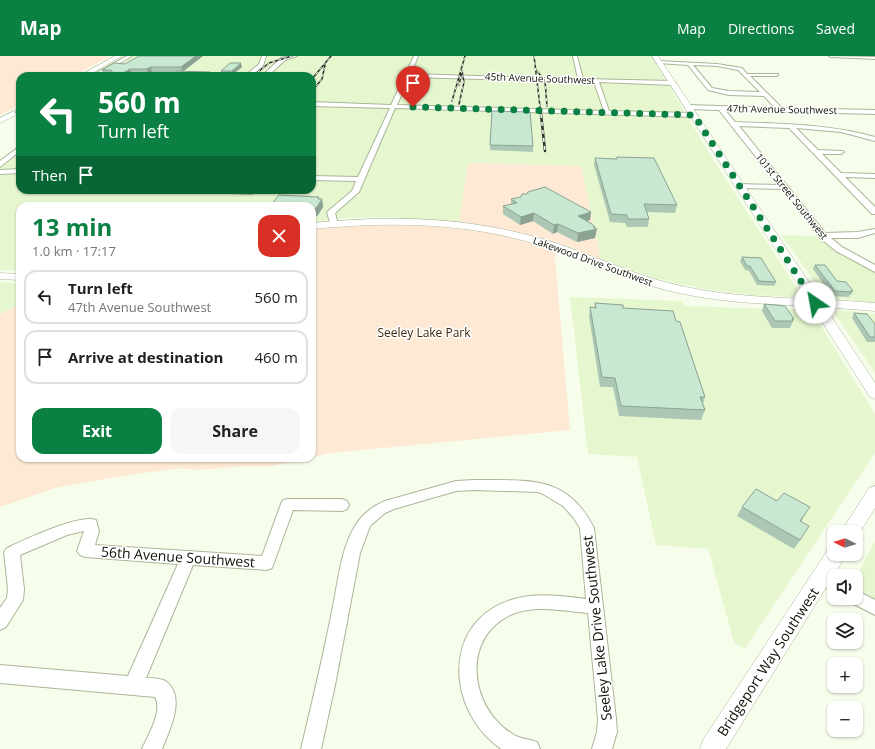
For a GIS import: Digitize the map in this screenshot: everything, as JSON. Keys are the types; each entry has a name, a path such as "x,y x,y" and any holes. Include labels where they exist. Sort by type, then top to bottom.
{"main road":[{"path":"89,72 119,56"},
{"path":"657,59 815,303 870,383 875,394"},
{"path":"0,121 16,112"},
{"name":"Lakewood Drive Southwest","path":"316,226 406,221 476,227 528,238 578,255 630,276 682,290 738,299 875,307"},
{"path":"0,276 16,277"},
{"path":"854,525 875,493"},
{"name":"Bridgeport Way Southwest","path":"712,749 827,581"}],"street":[{"path":"101,72 130,56"},
{"path":"253,72 261,65 264,56"},
{"path":"269,72 283,59 295,56"},
{"path":"334,224 331,216 332,210 355,192 416,56"},
{"path":"575,56 581,80"},
{"path":"831,56 875,58"},
{"path":"657,59 727,66 740,69 780,109"},
{"path":"689,63 706,85 716,91"},
{"name":"45th Avenue Southwest","path":"408,75 673,83"},
{"path":"746,75 776,75"},
{"path":"596,80 607,112"},
{"path":"710,93 716,91 765,94"},
{"path":"316,104 694,115"},
{"name":"47th Avenue Southwest","path":"688,107 875,112"},
{"name":"101st Street Southwest","path":"721,108 822,236 839,249 875,269"},
{"path":"734,124 827,129 850,132 875,139"},
{"path":"792,127 874,210"},
{"path":"850,132 857,128"},
{"path":"0,165 16,151"},
{"path":"816,152 841,152"},
{"path":"0,172 16,171"},
{"path":"839,175 875,176"},
{"path":"316,178 361,179"},
{"path":"740,186 783,187"},
{"path":"822,236 858,235 875,231"},
{"name":"Seeley Lake Drive Southwest","path":"311,749 326,685 352,553 360,530 380,509 390,504 456,486 488,485 539,487 548,490 574,506 587,528 607,719 607,732 602,749"},
{"name":"56th Avenue Southwest","path":"0,622 15,600 16,589 12,552 65,530 91,524 92,531 85,551 267,563 288,504 342,505"},
{"path":"134,684 188,558"},
{"path":"863,601 875,608"},
{"path":"530,749 507,742 482,716 475,705 468,684 467,674 468,658 473,640 484,625 494,616 516,606 528,603 548,603 595,607"},
{"path":"0,674 134,684 160,688 165,694 167,710 152,749"}],"shaded area":[{"path":"124,56 651,56 714,161 799,293 792,297 752,295 704,289 658,279 601,260 581,166 468,163 459,222 386,217 343,218 316,222 316,202 16,202 16,271 0,270 0,162 16,148 16,194 316,194 316,72 94,72"},
{"path":"781,235 816,236 841,255 875,272 875,303 825,296"},
{"path":"0,282 16,283 16,322 0,331"},
{"path":"570,297 682,301 684,305 687,306 802,310 815,316 875,414 875,453 744,650 734,642 708,549 656,545 637,457 588,454"},
{"path":"840,310 875,314 875,373 835,314 835,311"},
{"path":"875,541 875,599 863,591 863,569 860,569"}],"green space":[{"path":"0,56 111,56 81,72 16,72 16,107 0,115"},
{"path":"468,163 581,166 601,260 567,246 514,231 459,222"},
{"name":"Seeley Lake Park","path":"361,221 476,227 554,246 570,430 331,453 316,456 316,226"},
{"path":"16,306 16,462 290,462 272,466 247,466 197,470 182,468 121,476 55,488 0,507 0,314"}],"building":[{"path":"139,56 196,56 181,67 151,67 147,69 130,69 125,72 102,70 114,63 125,64"},
{"path":"230,63 241,63 232,71 221,71"},
{"path":"176,71 210,72 175,72"},
{"path":"492,111 530,112 533,146 490,145"},
{"path":"617,157 654,158 677,205 644,204 649,219 628,219 627,215 611,214 595,158 617,159"},
{"path":"545,187 591,212 578,216 592,224 595,227 593,227 597,229 578,233 558,224 554,225 534,213 521,217 503,206 517,203 511,199 521,197 522,194 527,194 528,192"},
{"path":"279,195 319,197 318,199 322,199 316,208 316,202 273,202"},
{"path":"742,257 761,258 776,282 759,281 750,266 747,266"},
{"path":"815,265 825,265 837,281 846,282 853,291 835,291"},
{"path":"595,303 623,305 623,308 673,311 676,321 680,322 705,397 700,397 705,410 621,406 615,378 602,377 590,307 596,308"},
{"path":"764,304 785,306 794,319 792,319 793,321 775,321"},
{"path":"854,313 867,314 875,324 875,337 870,337"},
{"path":"756,489 777,501 784,493 810,507 800,521 809,526 800,540 742,507"}],"railway":[{"path":"258,72 269,63 292,56"},
{"path":"316,74 331,56"},
{"path":"452,101 465,56"},
{"path":"534,56 541,115"},
{"path":"316,86 322,79 325,65"},
{"path":"459,85 462,71 464,82 459,104"},
{"path":"537,71 545,81 547,106"},
{"path":"541,114 545,151"}],"route":[{"path":"413,107 694,115 815,303"}]}
